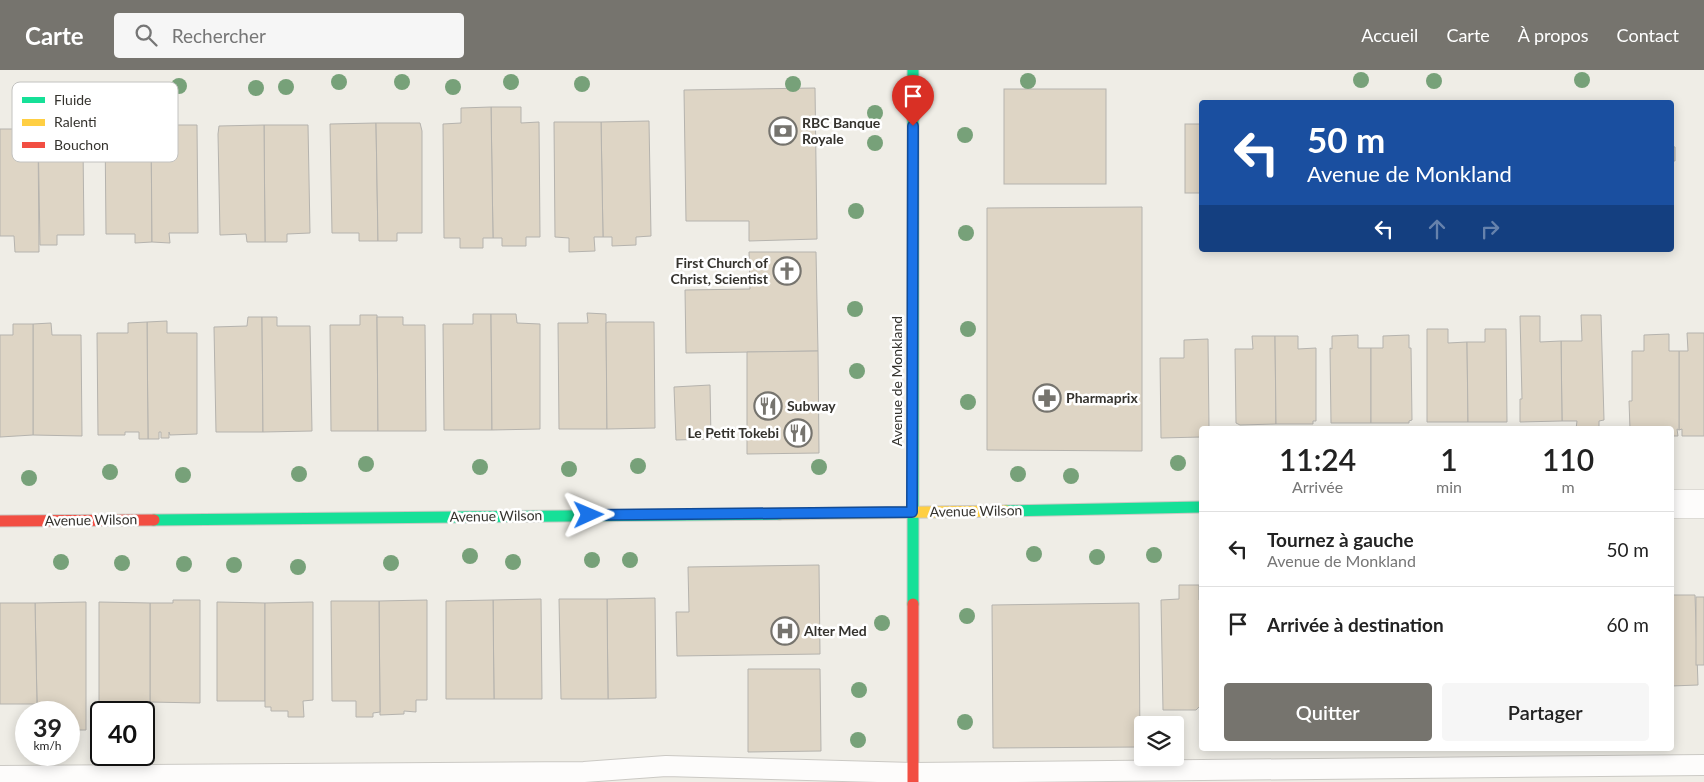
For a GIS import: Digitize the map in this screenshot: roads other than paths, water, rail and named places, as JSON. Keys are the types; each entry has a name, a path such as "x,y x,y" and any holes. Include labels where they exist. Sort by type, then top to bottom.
{"street":[{"name":"Avenue de Monkland","path":"912,70 913,778"},
{"path":"1674,504 1704,504"},
{"name":"Avenue Wilson","path":"0,521 912,512 1199,507"}],"lane":[{"path":"0,776 584,772 666,766 913,778 1704,765"}],"place":[{"name":"RBC Banque Royale","path":"783,131"},
{"name":"First Church of Christ, Scientist","path":"787,271"},
{"name":"Pharmaprix","path":"1047,398"},
{"name":"Subway","path":"768,406"},
{"name":"Le Petit Tokebi","path":"798,433"},
{"name":"Alter Med","path":"785,631"}]}
